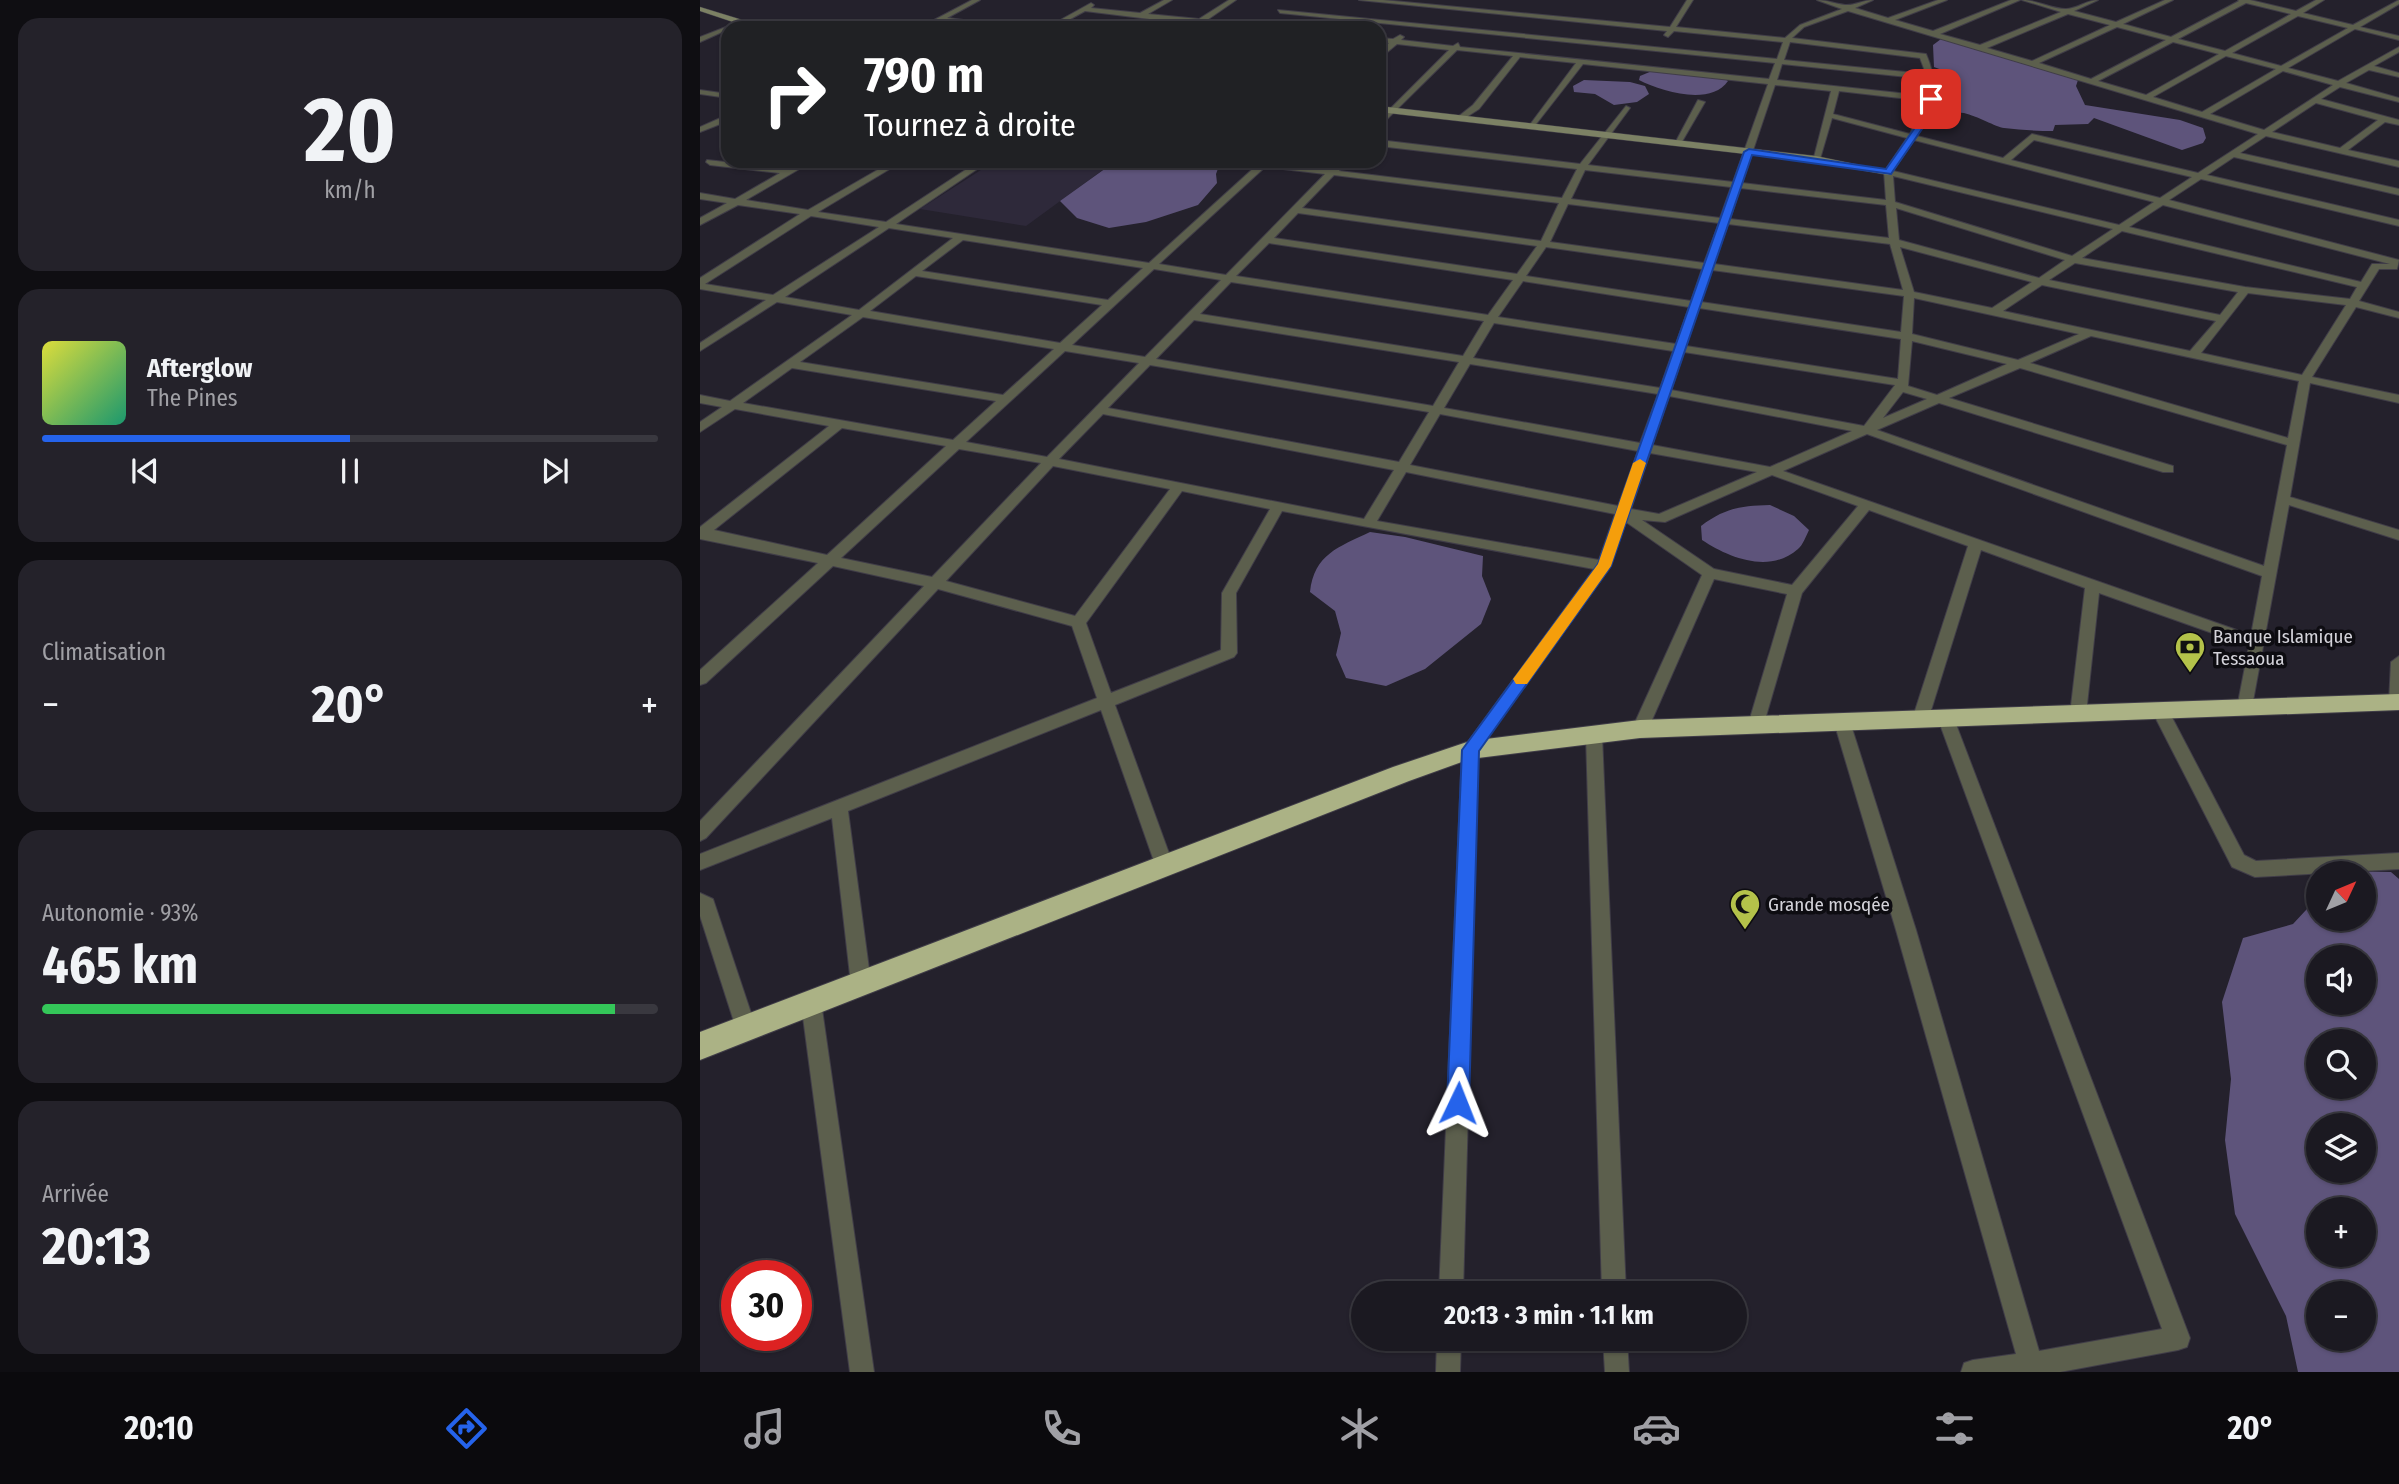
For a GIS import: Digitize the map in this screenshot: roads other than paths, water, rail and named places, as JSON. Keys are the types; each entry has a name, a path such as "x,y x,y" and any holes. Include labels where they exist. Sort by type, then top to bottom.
{"highway":[{"path":"700,1046 1401,774 1470,750 1640,729 2398,702"}],"street":[{"path":"936,21 977,0"},
{"path":"1062,21 1099,0"},
{"path":"1141,15 1169,0"},
{"path":"1083,9 1200,21 1233,0"},
{"path":"1272,17 1293,0"},
{"path":"1362,0 1787,40 1923,56 1931,76 1931,99 1920,126 1888,172 1894,242 1909,294 1902,385 1867,430"},
{"path":"1386,50 1440,0"},
{"path":"1644,68 1690,0"},
{"path":"1821,0 2265,133 2399,163"},
{"path":"1451,1281 1470,750 1604,566 1787,40 1802,26 1870,0"},
{"path":"1890,20 1944,0"},
{"path":"1935,33 2017,0"},
{"path":"2025,0 2399,100"},
{"path":"1982,47 2095,0"},
{"path":"2035,62 2169,0"},
{"path":"2094,80 2245,0 2399,37"},
{"path":"2148,97 2321,0"},
{"path":"2204,114 2399,1"},
{"path":"700,9 736,21"},
{"path":"1280,11 1372,21"},
{"path":"1386,118 1490,12"},
{"path":"940,19 960,21"},
{"path":"1386,22 1931,76"},
{"path":"700,40 721,31"},
{"path":"1386,41 1931,99"},
{"path":"1995,311 2339,84 2397,52"},
{"path":"1462,118 1476,107 1518,55"},
{"path":"1533,126 1582,61"},
{"path":"2368,67 2399,75"},
{"path":"1816,159 1836,88"},
{"path":"703,92 721,95"},
{"path":"2315,100 2399,123"},
{"path":"1676,143 1701,102"},
{"path":"1368,524 1491,319 1544,244 1582,167 1626,108"},
{"path":"1386,109 1816,159 1888,172 2071,218 2121,227 2364,286"},
{"path":"1828,115 2162,200 2399,265"},
{"path":"2342,150 2384,119"},
{"path":"704,128 721,121"},
{"path":"2005,161 2032,137 2399,223"},
{"path":"1386,144 1890,203 2072,259 2245,290 2354,303 2399,315"},
{"path":"2232,154 2399,192"},
{"path":"700,167 721,156"},
{"path":"710,162 721,163"},
{"path":"758,168 790,172"},
{"path":"700,222 797,168"},
{"path":"700,284 809,213 887,168"},
{"path":"700,348 974,168"},
{"path":"700,679 1257,168"},
{"path":"1305,168 1894,242 2039,281 2223,319"},
{"path":"700,833 1050,461 1269,240 1336,168"},
{"path":"700,196 1902,385 1939,399 2168,469"},
{"path":"1297,210 1909,294 2399,399"},
{"path":"700,428 860,314 962,236"},
{"path":"1269,240 1905,336 2020,364 2293,443"},
{"path":"2245,708 2305,379 2376,266 2399,265"},
{"path":"913,273 1110,303"},
{"path":"700,284 860,314 1436,410 1772,471 2257,643"},
{"path":"2193,355 2245,290"},
{"path":"1192,316 1665,392 1867,430 2270,574"},
{"path":"1099,410 1660,519 2092,332"},
{"path":"790,364 1005,399"},
{"path":"700,399 1050,461 1368,524 1604,566"},
{"path":"701,533 838,425"},
{"path":"1078,622 1179,486"},
{"path":"2283,499 2399,535"},
{"path":"1756,725 1795,591 1866,505"},
{"path":"700,862 1229,653 1229,593 1278,506"},
{"path":"1622,513 1710,573 1795,591"},
{"path":"701,533 935,583 1078,622"},
{"path":"1920,720 1976,543"},
{"path":"1640,729 1710,573"},
{"path":"2078,714 2093,585"},
{"path":"1078,622 1166,867"},
{"path":"2398,702 2399,662"},
{"path":"2160,711 2238,861 2255,869 2399,861"},
{"path":"1946,719 2178,1338 2032,1368 1973,1372"},
{"path":"1842,722 1906,930 2032,1368"},
{"path":"1594,735 1614,1281"},
{"path":"839,807 860,984"},
{"path":"700,902 706,905 746,1028"},
{"path":"811,1002 862,1372"},
{"path":"1448,1372 1449,1351"},
{"path":"1615,1351 1616,1372"}],"place":[{"name":"Banque Islamique Tessaoua","path":"2190,674"},
{"name":"Grande mosqée","path":"1745,931"}]}
